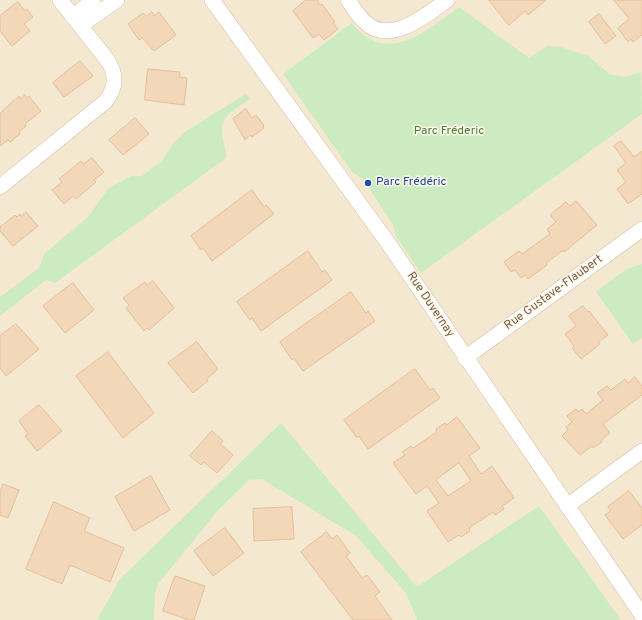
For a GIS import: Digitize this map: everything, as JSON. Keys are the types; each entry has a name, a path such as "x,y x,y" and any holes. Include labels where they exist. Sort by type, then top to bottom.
{"street":[{"path":"0,187 106,101 112,92 115,82 114,71 78,21 60,0"},
{"path":"78,21 93,0"},
{"path":"78,21 117,0"},
{"name":"Rue Duvernay","path":"212,0 388,243 465,358 642,615"},
{"path":"348,0 365,23 377,30 390,30 416,23 447,0"},
{"name":"Rue Gustave-Flaubert","path":"465,358 642,229"},
{"path":"567,506 642,451"}],"shaded area":[{"path":"0,0 642,0 642,620 0,620"}],"green space":[{"name":"Parc Fréderic","path":"459,7 529,58 547,46 561,47 589,56 609,74 625,77 641,72 642,114 421,273 397,238 392,223 363,179 352,172 283,74 352,23 365,36 378,42 392,44 420,34"},
{"path":"246,94 250,99 232,112 224,120 222,125 226,158 55,283 46,280 0,316 0,297 39,268 44,254 88,217 108,189 131,176 142,176 162,161 172,145 186,131"},
{"path":"642,264 642,338 633,344 596,292 625,270"},
{"path":"281,423 417,587 539,506 621,620 417,620 406,593 356,536 262,479 249,480 220,508 158,584 155,592 154,620 97,620 120,579"}],"building":[{"path":"306,0 317,0 320,5 322,4 335,22 333,23 338,29 324,40 319,34 313,38 293,11"},
{"path":"489,0 546,0 528,15 525,11 509,25"},
{"path":"614,0 642,0 642,35 633,42 631,39 628,42 618,28 629,19"},
{"path":"18,2 25,11 27,9 33,17 24,24 30,31 12,46 0,31 0,16"},
{"path":"152,12 154,16 159,12 176,35 154,51 142,38 139,40 128,24 143,13 146,16"},
{"path":"599,14 616,36 605,44 589,22"},
{"path":"80,61 93,76 64,97 53,83"},
{"path":"148,69 180,72 179,77 187,78 184,105 145,100"},
{"path":"25,95 27,98 29,96 41,111 25,124 26,126 19,132 20,134 10,142 8,140 0,146 0,113 19,96 20,99"},
{"path":"246,109 252,118 256,115 264,125 264,128 252,137 251,135 245,140 233,119"},
{"path":"135,118 149,134 123,155 109,140"},
{"path":"621,141 634,157 642,151 642,194 628,204 617,189 626,182 617,170 626,163 614,146"},
{"path":"92,158 104,172 94,180 96,182 76,199 73,196 64,204 52,190 62,182 59,179 81,161 83,164"},
{"path":"252,190 264,207 266,205 274,214 212,261 203,248 201,250 191,236"},
{"path":"576,201 597,225 564,252 563,250 546,263 547,265 528,279 525,275 521,278 515,270 511,272 504,262 519,251 522,254 550,234 547,229 556,222 550,215 566,202 570,206"},
{"path":"26,212 38,226 13,246 0,231 0,227 15,215 17,217 20,214 21,216"},
{"path":"308,251 322,272 325,270 332,280 261,331 252,318 250,320 237,302"},
{"path":"153,281 174,308 149,330 147,328 144,331 126,308 129,305 123,298 145,282 147,285"},
{"path":"73,283 94,310 65,333 43,306"},
{"path":"351,292 366,313 368,311 375,321 303,371 294,358 292,360 280,342"},
{"path":"583,306 588,312 589,311 608,335 598,342 600,344 581,359 572,348 574,346 565,334 576,326 569,316"},
{"path":"16,324 39,349 6,376 0,368 0,336"},
{"path":"197,342 218,369 207,379 208,381 193,393 168,363"},
{"path":"108,352 154,413 123,438 76,376"},
{"path":"415,369 430,390 433,388 440,398 368,449 359,436 357,438 344,420"},
{"path":"635,377 642,386 642,395 603,424 610,433 601,440 602,442 593,448 592,446 580,455 562,436 568,430 566,427 572,422 567,416 576,409 578,412 582,409 586,414 603,400 597,393 607,386 611,390 625,379 628,383"},
{"path":"39,405 62,431 37,451 25,436 28,434 19,421"},
{"path":"457,417 480,448 469,456 481,474 492,466 514,498 502,506 504,509 495,515 493,512 469,528 470,531 461,537 459,535 448,542 427,511 439,503 427,486 416,494 393,463 405,455 402,452 411,446 413,448 437,432 436,429 445,423 446,425","holes":["459,463 471,481 448,496 436,480"]},
{"path":"212,431 223,441 220,444 233,455 217,473 204,462 201,465 190,456"},
{"path":"151,476 170,510 134,531 115,497"},
{"path":"3,484 19,490 8,518 0,515 0,493"},
{"path":"629,491 642,508 642,525 623,539 605,515 611,511 608,507"},
{"path":"54,502 90,518 84,531 124,548 110,582 70,565 62,584 26,569"},
{"path":"292,507 294,539 254,541 253,509"},
{"path":"225,528 244,553 213,576 194,551"},
{"path":"327,532 332,539 337,535 350,553 346,556 362,578 367,575 380,592 375,596 392,620 353,620 301,552"},
{"path":"175,576 205,586 194,620 189,620 163,611"}],"place":[{"name":"Parc Frédéric","path":"368,183"}]}
